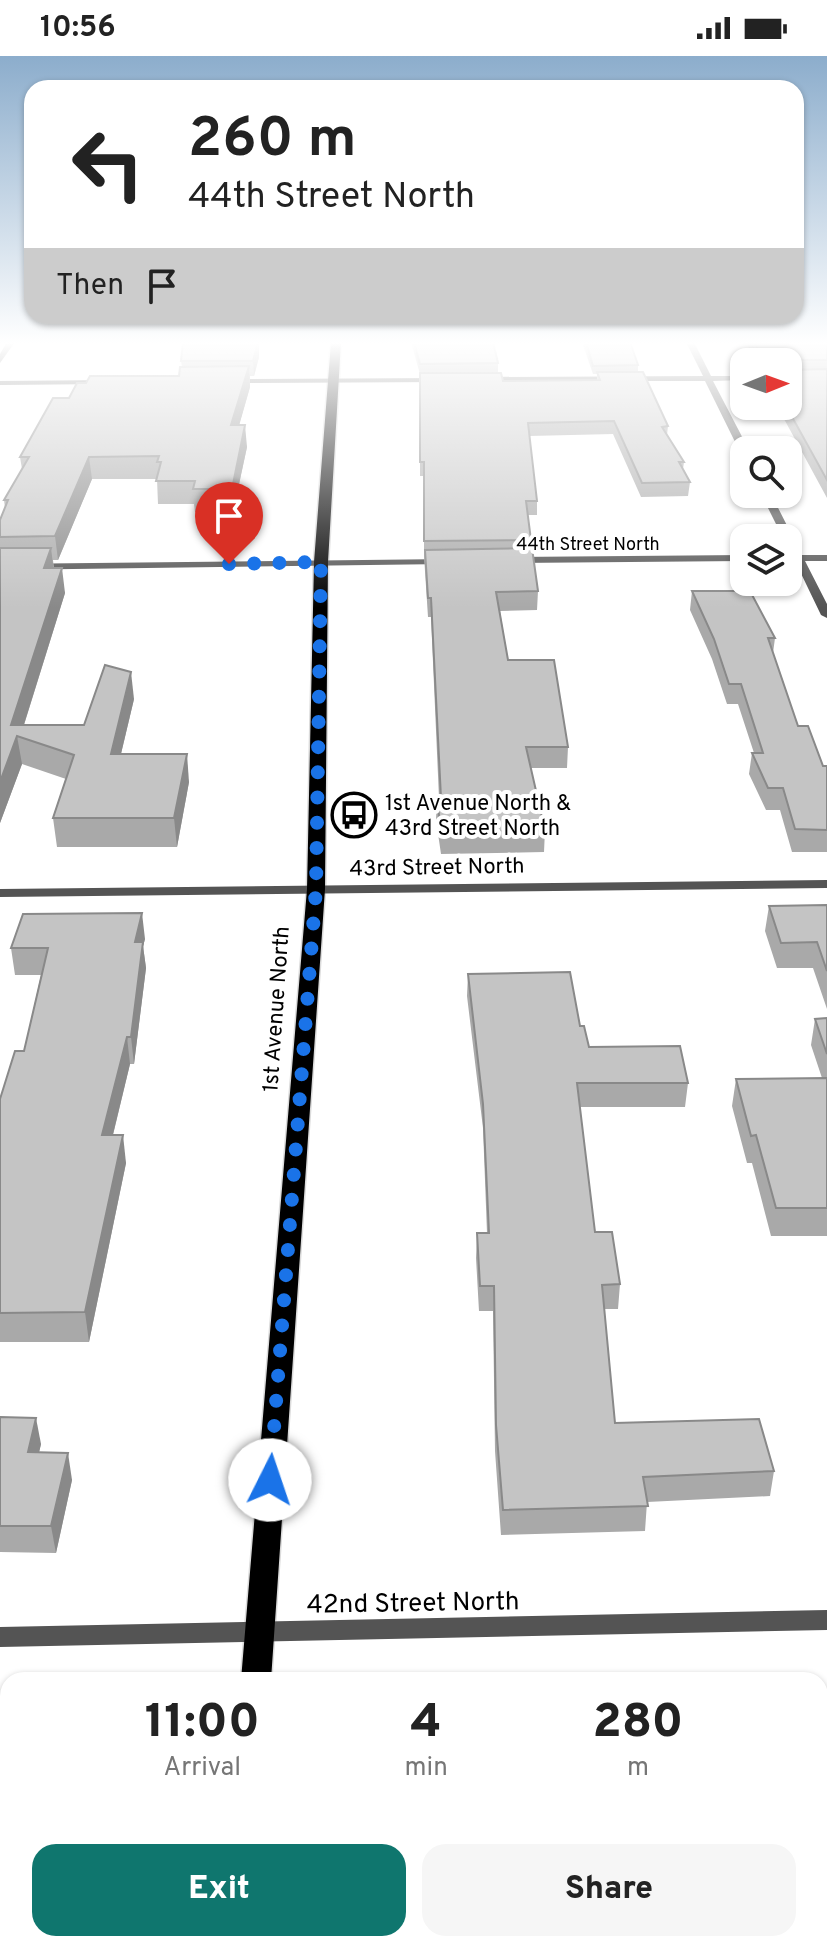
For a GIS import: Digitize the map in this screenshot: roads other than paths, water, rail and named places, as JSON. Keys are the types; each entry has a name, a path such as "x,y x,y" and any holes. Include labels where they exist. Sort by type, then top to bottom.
{"main road":[{"name":"1st Avenue North","path":"256,1672 316,889 321,562 329,430"}],"street":[{"name":"44th Street North","path":"502,560 730,558"},
{"path":"802,558 827,558"},
{"path":"0,567 456,561"},
{"path":"802,573 827,615"},
{"name":"43rd Street North","path":"0,893 827,884"},
{"name":"42nd Street North","path":"0,1637 827,1620"}],"place":[{"name":"1st Avenue North & 43rd Street North","path":"354,815"}]}
